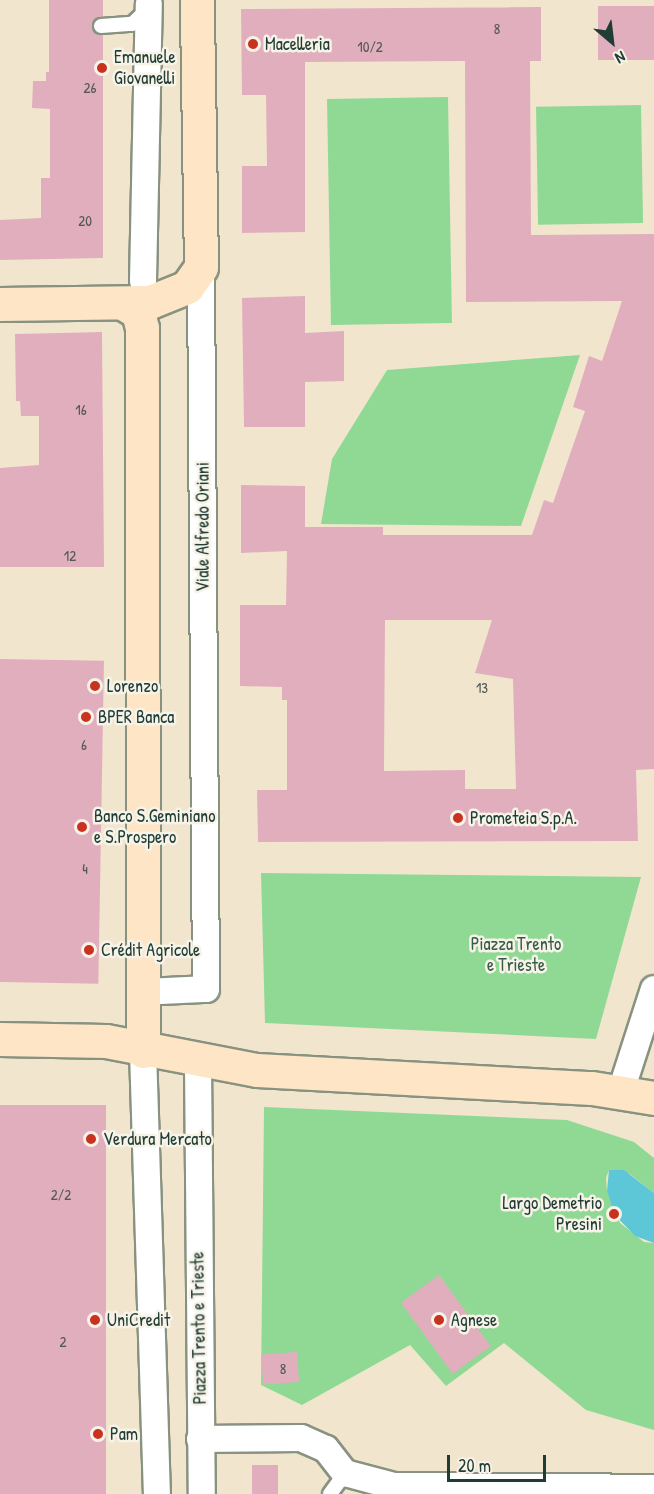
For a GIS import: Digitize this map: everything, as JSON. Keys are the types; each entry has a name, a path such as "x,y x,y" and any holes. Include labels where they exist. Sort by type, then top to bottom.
{"street":[{"name":"Viale Alfredo Oriani","path":"142,992 207,989 197,0"},
{"path":"149,2 150,111 133,292 142,327 142,992 157,1494"},
{"path":"0,304 133,292 168,296 187,287 201,267"},
{"path":"621,1091 654,988"},
{"path":"0,1039 106,1041 198,1062 257,1070 621,1091 654,1098"},
{"name":"Piazza Trento e Trieste","path":"198,1062 202,1494"},
{"path":"200,1439 301,1438 326,1449 345,1473 394,1486 654,1488"}],"lane":[{"path":"101,26 139,21 149,2"},
{"path":"330,1494 345,1473"}],"green space":[{"path":"448,97 452,323 331,325 327,99"},
{"path":"641,105 643,223 538,225 536,107"},
{"path":"580,355 521,526 321,524 332,459 387,370"},
{"name":"Piazza Trento e Trieste","path":"261,873 641,877 596,1039 265,1023"},
{"path":"264,1107 567,1120 634,1142 654,1158 654,1193 630,1174 609,1170 606,1178 607,1191 620,1223 644,1242 654,1243 654,1430 586,1410 504,1343 446,1386 410,1345 302,1405 261,1385"}],"water":[{"path":"609,1170 624,1170 654,1193 654,1243 635,1236 615,1215 607,1191"}],"building":[{"path":"49,0 103,0 103,17 96,19 92,26 97,34 103,35 103,258 0,260 0,220 41,218 41,178 50,178 50,109 32,108 33,81 46,81 46,72 49,72"},
{"path":"598,6 654,6 654,60 598,60"},
{"path":"541,7 541,61 530,61 531,235 654,234 654,769 636,770 638,841 258,842 257,790 287,790 287,700 282,700 282,687 240,686 240,605 286,605 287,551 241,553 241,485 305,486 305,527 383,527 383,535 532,535 544,500 553,503 585,411 573,407 589,356 602,361 622,301 466,302 465,61 305,62 305,232 242,233 242,166 267,166 266,95 242,95 241,9","holes":["385,620 492,620 475,673 513,679 516,789 465,789 465,770 384,771"]},
{"path":"305,296 305,333 344,331 344,381 305,382 305,427 244,427 242,298"},
{"path":"102,332 104,567 0,567 0,468 39,465 39,416 21,416 20,401 16,401 15,334"},
{"path":"0,659 104,661 98,984 0,982"},
{"path":"0,1105 106,1105 106,1494 0,1494"},
{"path":"439,1275 491,1346 453,1374 401,1303"},
{"path":"297,1352 299,1382 263,1384 261,1355"},
{"path":"252,1465 278,1465 278,1494 252,1494"}],"place":[{"name":"Macelleria","path":"253,44"},
{"name":"Emanuele Giovanelli","path":"102,68"},
{"name":"Lorenzo","path":"95,686"},
{"name":"BPER Banca","path":"86,717"},
{"name":"Prometeia S.p.A.","path":"458,818"},
{"name":"Banco S.Geminiano e S.Prospero","path":"82,827"},
{"name":"Crédit Agricole","path":"89,950"},
{"name":"Verdura Mercato","path":"91,1139"},
{"name":"Largo Demetrio Presini","path":"614,1214"},
{"name":"UniCredit","path":"95,1320"},
{"name":"Agnese","path":"439,1320"},
{"name":"Pam","path":"98,1434"}]}
